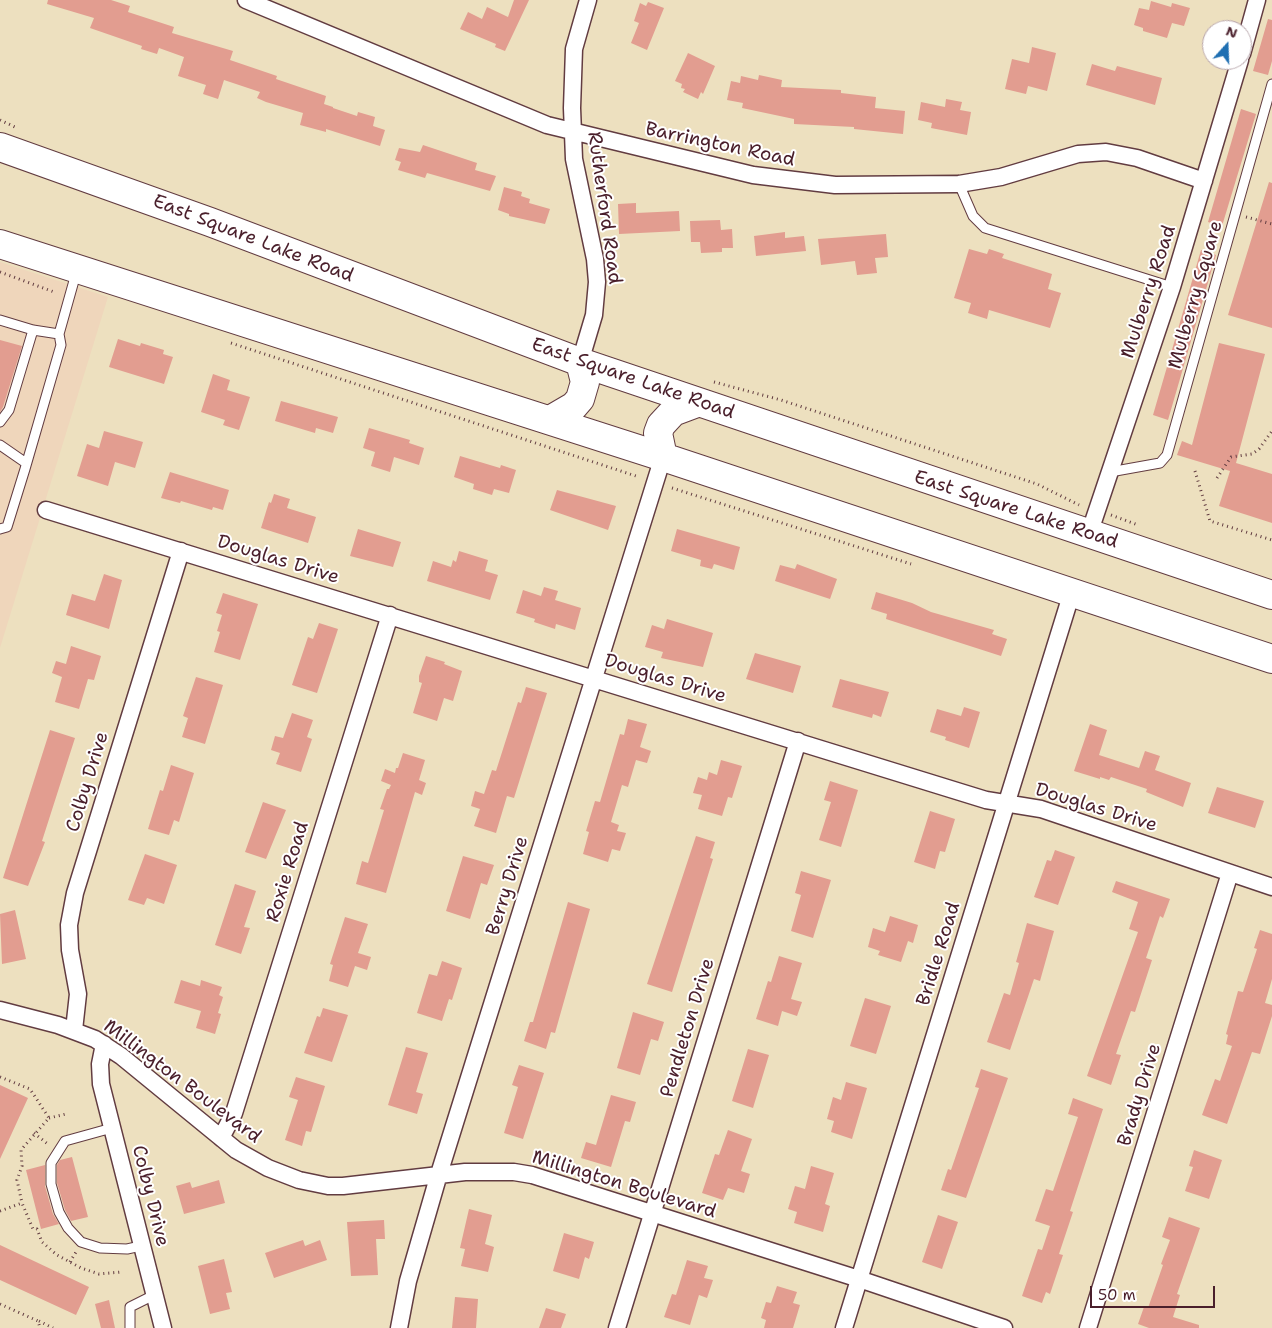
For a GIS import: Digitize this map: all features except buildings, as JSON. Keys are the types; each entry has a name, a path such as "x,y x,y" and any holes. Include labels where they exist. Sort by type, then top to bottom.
{"highway":[{"name":"East Square Lake Road","path":"5,152 210,222 580,362 702,391 1089,534 1272,595"},
{"path":"0,244 550,420 1272,659"},
{"path":"550,420 574,406 580,398 585,382 580,362"},
{"path":"663,457 658,433 661,424 673,412 702,391"}],"street":[{"name":"Barrington Road","path":"246,0 547,125 718,167 781,180 844,185 959,184 1001,177 1071,156 1099,152 1136,158 1204,180"},
{"name":"Rutherford Road","path":"580,362 594,315 597,282 593,252 574,159 573,132 574,49 588,0"},
{"path":"1251,20 1257,0"},
{"name":"Mulberry Road","path":"1089,534 1172,287 1237,70"},
{"name":"Berry Drive","path":"399,1328 408,1281 439,1174 663,457"},
{"name":"Douglas Drive","path":"46,510 1006,804 1041,809 1272,887"},
{"name":"Colby Drive","path":"74,1030 78,994 69,937 75,893 181,551"},
{"name":"Bridle Road","path":"844,1328 1072,592"},
{"name":"Roxie Road","path":"221,1138 234,1113 390,615"},
{"name":"Pendleton Drive","path":"617,1328 798,740"},
{"name":"Brady Drive","path":"1088,1328 1230,873"},
{"name":"Millington Boulevard","path":"0,1010 74,1030 104,1044 221,1138 268,1168 312,1184 328,1186 359,1185 439,1174 498,1172 532,1175 860,1279 1004,1328"},
{"name":"Colby Drive","path":"104,1044 100,1073 112,1128 163,1328"}],"lane":[{"name":"Mulberry Square","path":"1110,472 1160,463 1168,455 1272,84"},
{"path":"959,184 972,216 985,228 1172,287"},
{"path":"0,529 7,528 61,344 60,334 78,269"},
{"path":"0,320 33,330 60,334"},
{"path":"0,422 9,410 33,330"},
{"path":"0,446 26,463"},
{"path":"112,1128 65,1140 51,1163 51,1184 59,1212 68,1228 81,1242 100,1248 126,1249 142,1246"},
{"path":"130,1328 130,1307 154,1295"}],"path":[{"path":"1235,214 1272,224"},
{"path":"0,272 54,292"},
{"path":"226,341 639,477"},
{"path":"702,391 781,400 1037,484 1077,504"},
{"path":"1217,478 1231,458 1252,454 1259,449 1272,431"},
{"path":"1195,471 1210,521 1272,540"},
{"path":"672,488 918,567"},
{"path":"0,1076 30,1089 49,1118"},
{"path":"66,1114 49,1118 21,1150 22,1166 17,1180 22,1203 33,1229 37,1229 42,1242 58,1254 81,1268 100,1274 121,1272"},
{"path":"34,1133 57,1151"},
{"path":"0,1211 22,1203"},
{"path":"0,1304 53,1328"},
{"path":"38,1321 40,1328"}],"shaded area":[{"path":"0,262 108,297 0,648"}]}
